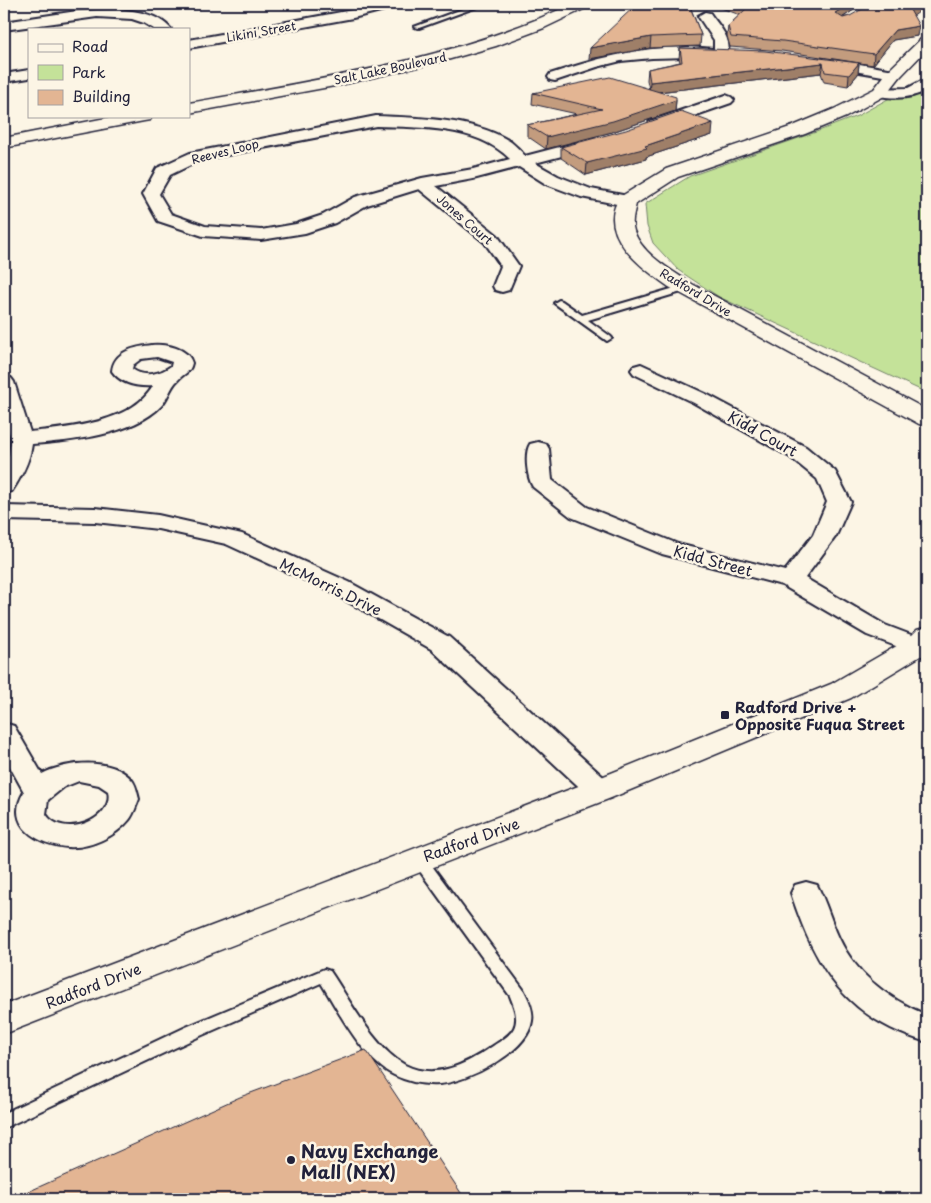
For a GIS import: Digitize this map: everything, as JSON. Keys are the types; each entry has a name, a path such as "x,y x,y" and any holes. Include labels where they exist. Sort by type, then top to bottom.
{"street":[{"name":"Likini Street","path":"190,44 354,14 391,4"},
{"name":"Salt Lake Boulevard","path":"190,108 384,70 458,52 549,22 583,4"},
{"path":"329,6 354,14"},
{"path":"4,26 79,15 115,13 147,18 162,28"},
{"path":"555,77 593,63 625,57 673,52 726,53 721,40 705,16"},
{"path":"627,201 672,173 799,130 840,113 880,92 894,74 927,41"},
{"path":"809,60 894,74"},
{"path":"4,78 28,74"},
{"path":"880,92 907,93 922,87 927,82"},
{"path":"637,131 726,100"},
{"path":"4,143 134,118"},
{"name":"Reeves Loop","path":"522,162 473,174 422,183 361,201 329,219 299,229 261,235 203,231 164,217 151,194 163,172 196,156 315,131 376,121 439,124 480,134 506,146 522,162 552,180 587,193 627,201"},
{"path":"522,162 611,139"},
{"name":"Jones Court","path":"422,183 491,240 510,266 502,286"},
{"name":"Radford Drive","path":"627,201 623,222 628,239 652,266 686,288 927,419"},
{"name":"Kidd Court","path":"641,370 701,399 798,452 827,476 838,502 824,536 792,580"},
{"path":"22,439 77,433 125,419 153,402 169,376"},
{"path":"4,382 22,439 20,455 4,486"},
{"name":"Kidd Street","path":"538,450 541,482 579,512 670,549 792,580 876,630 924,644"},
{"name":"McMorris Drive","path":"4,513 95,515 158,522 234,539 340,587 440,643 600,790"},
{"name":"Radford Drive","path":"4,1020 600,790 840,691 924,644"},
{"path":"4,732 38,792"},
{"path":"806,893 816,923 832,956 852,983 880,1008 927,1029"}],"lane":[{"path":"417,28 482,4"},
{"path":"581,318 686,288"},
{"path":"559,303 607,338"},
{"path":"4,1121 192,1032 324,975 379,1052 392,1065 409,1073 441,1077 464,1072 476,1067 518,1036 524,1024 524,1011 517,993 420,859"}],"green space":[{"path":"897,94 923,96 927,94 927,393 719,297 678,270 653,243 647,226 645,204 690,176 857,116"}],"building":[{"path":"637,4 689,4 701,35 651,37 590,48"},
{"path":"738,4 849,4 835,13 843,18 871,4 918,4 910,10 919,26 895,30 874,54 783,41 731,37 728,26 748,7"},
{"path":"680,48 765,51 859,63 849,75 825,72 823,63 650,82 648,69 682,62"},
{"path":"610,77 676,97 676,100 613,121 547,137 527,125 602,109 533,93"},
{"path":"681,111 713,123 645,146 647,148 587,163 561,147 626,130"},
{"name":"Navy Exchange Mall (NEX)","path":"366,1050 465,1199 12,1199 240,1097"}],"place":[{"name":"Radford Drive + Opposite Fuqua Street","path":"725,715"},
{"name":"Navy Exchange Mall (NEX)","path":"291,1160"}]}
